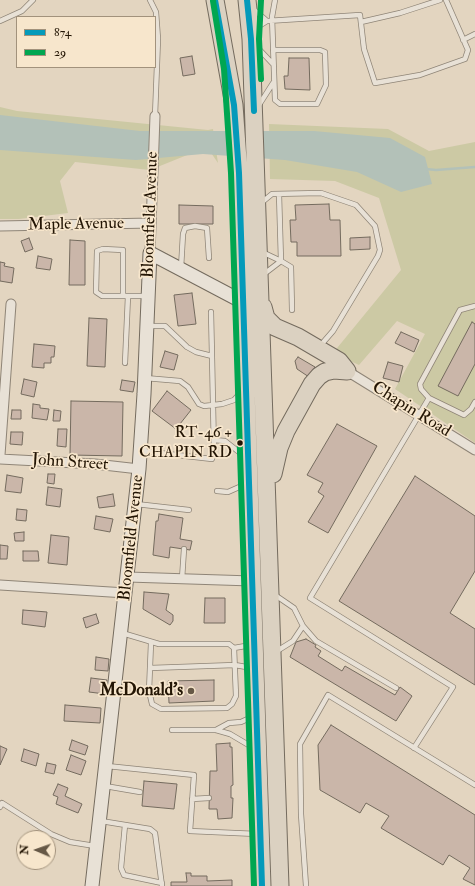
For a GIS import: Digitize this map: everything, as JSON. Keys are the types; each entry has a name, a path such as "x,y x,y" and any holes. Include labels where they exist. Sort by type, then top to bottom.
{"highway":[{"path":"215,0 234,105 239,173 262,886"},
{"path":"250,4 280,886"},
{"path":"261,296 266,318 270,323 282,331 298,337 339,361 347,371"},
{"path":"268,520 274,464 286,431 312,384 319,376 334,370 347,371"}],"street":[{"name":"Bloomfield Avenue","path":"92,886 139,469 145,378 155,116"},
{"name":"Maple Avenue","path":"0,226 91,226 151,223"},
{"path":"150,253 243,302"},
{"path":"0,455 11,304"},
{"name":"Chapin Road","path":"347,371 475,450"},
{"name":"John Street","path":"0,459 95,464 139,469"},
{"path":"128,577 252,581"},
{"path":"0,585 126,593"}],"lane":[{"path":"0,22 22,11 33,0"},
{"path":"150,0 156,12 158,39 155,116"},
{"path":"273,50 320,50 325,52 326,85 317,104 277,103 275,100 273,50 269,21 275,0"},
{"path":"361,22 400,13 440,0"},
{"path":"273,64 252,36 269,21 360,16 364,49 375,83 420,75 465,59 468,50 446,0"},
{"path":"250,4 269,21"},
{"path":"464,40 475,34"},
{"path":"254,121 274,82"},
{"path":"257,207 267,197 279,194 321,193 351,202 375,226 380,250 378,256 333,331 318,349"},
{"path":"279,194 281,261"},
{"path":"181,268 183,234 185,228 195,226 206,228 208,258"},
{"path":"125,363 125,296 123,250 103,249 97,251 96,292 102,296 125,296 148,296"},
{"path":"258,250 291,267 292,310"},
{"path":"259,277 281,261"},
{"path":"475,306 460,310 420,384 421,390 429,398 464,415 471,409 475,402"},
{"path":"140,451 212,459 214,452 214,404 211,312"},
{"path":"147,326 165,326 187,347 196,352 212,356"},
{"path":"145,378 180,381 188,387 199,404 204,406 234,400 246,387"},
{"path":"414,748 453,687 310,598 429,398"},
{"path":"214,440 225,442 237,449 248,460"},
{"path":"217,491 234,490 249,483"},
{"path":"136,504 189,510"},
{"path":"182,579 184,549"},
{"path":"270,592 294,608 303,626 316,641 396,688"},
{"path":"272,654 293,641 303,626"},
{"path":"121,633 147,640 151,643 229,644 234,648 254,645"},
{"path":"151,643 149,690 152,704 161,709 227,708 232,704 236,696 234,648"},
{"path":"150,668 235,665 255,668"},
{"path":"306,886 301,814 300,744 328,695 475,785"},
{"path":"216,730 229,723 241,722 257,714"},
{"path":"172,730 216,730 249,744 258,752"},
{"path":"106,766 194,775 190,831 260,834"},
{"path":"103,786 140,792"},
{"path":"192,799 209,798"},
{"path":"1,804 51,834 70,842 96,846"},
{"path":"99,820 125,824 150,828 155,833 162,885 124,875 121,868 125,824"}],"shaded area":[{"path":"0,107 17,111 208,130 213,129 218,163 207,147 150,170 75,162 60,181 68,213 19,219 0,219"},
{"path":"0,115 140,131 314,131 390,138 425,157 432,184 401,192 357,172 285,160 203,154 136,160 0,150"},
{"path":"269,124 388,129 429,151 475,142 475,443 395,389 425,334 397,321 359,365 333,353 401,270 379,198 335,181 270,179"}],"building":[{"path":"192,56 195,74 183,76 180,58"},
{"path":"289,58 309,58 310,90 285,89 284,76 288,76"},
{"path":"329,204 330,220 340,220 341,256 297,256 297,242 291,242 290,220 296,220 295,205"},
{"path":"179,205 213,206 213,224 179,224"},
{"path":"370,237 370,249 350,250 350,238"},
{"path":"29,238 33,249 25,252 21,241"},
{"path":"70,240 85,241 85,285 69,285"},
{"path":"38,256 52,259 50,270 36,268"},
{"path":"0,262 5,263 4,266 14,268 12,283 0,281"},
{"path":"192,293 196,324 178,326 174,295"},
{"path":"89,318 107,319 105,367 87,366"},
{"path":"472,322 475,324 475,364 458,396 438,386"},
{"path":"401,332 419,340 414,352 395,343"},
{"path":"34,344 55,346 54,357 51,357 51,363 44,363 44,368 32,367"},
{"path":"165,351 178,355 174,370 160,367"},
{"path":"298,357 315,367 309,377 297,369 295,361"},
{"path":"388,362 403,366 399,382 383,378"},
{"path":"24,379 37,382 34,397 21,394"},
{"path":"122,380 135,382 133,392 120,390"},
{"path":"167,391 191,410 176,429 152,411"},
{"path":"71,401 123,402 122,456 70,455"},
{"path":"33,404 40,405 40,408 49,409 47,420 32,418"},
{"path":"12,410 21,410 21,419 11,419"},
{"path":"54,410 61,411 60,421 53,421"},
{"path":"337,424 377,446 328,533 308,522 324,496 318,492 323,483 307,475"},
{"path":"58,429 67,429 66,447 57,446"},
{"path":"11,432 23,432 22,445 10,444"},
{"path":"48,474 55,474 54,484 47,483"},
{"path":"7,475 23,478 21,493 5,491"},
{"path":"415,476 475,516 475,571 450,613 475,629 475,685 339,601"},
{"path":"48,487 62,489 60,507 46,505"},
{"path":"113,494 115,506 99,508 97,497"},
{"path":"17,509 27,510 26,521 16,520"},
{"path":"159,514 183,518 180,539 192,541 190,550 170,547 169,558 153,555 156,521 158,521"},
{"path":"96,516 113,519 110,532 94,529"},
{"path":"24,532 24,541 15,541 14,533"},
{"path":"51,535 69,537 67,565 48,563"},
{"path":"0,545 8,546 7,559 0,559"},
{"path":"23,551 38,551 39,561 23,561"},
{"path":"144,592 169,594 166,610 173,615 173,621 170,625 143,609"},
{"path":"205,598 225,598 225,623 204,623"},
{"path":"23,610 47,612 45,627 22,624"},
{"path":"96,614 99,623 86,628 83,618"},
{"path":"306,639 316,645 315,647 321,651 318,656 342,671 345,666 395,695 400,687 412,696 396,721 290,657 296,642"},
{"path":"96,657 109,659 108,671 95,670"},
{"path":"91,678 107,680 105,694 89,692"},
{"name":"McDonald's","path":"214,680 214,701 169,703 168,681"},
{"path":"65,705 101,708 100,723 64,721"},
{"path":"331,725 475,815 475,885 463,879 470,868 449,855 443,865 381,828 389,816 366,803 360,813 320,790 318,745"},
{"path":"72,740 88,746 85,755 69,750"},
{"path":"230,743 230,747 232,747 232,818 218,819 217,809 209,809 210,771 217,771 216,744"},
{"path":"0,746 7,749 0,765"},
{"path":"24,749 39,754 36,766 21,761"},
{"path":"71,755 86,761 81,775 66,770"},
{"path":"47,763 56,765 54,774 45,772"},
{"path":"144,781 177,784 174,809 142,806"},
{"path":"58,784 68,788 65,796 82,804 78,813 56,804 58,797 53,795"},
{"path":"186,873 191,873 191,876 207,876 207,881 232,880 232,886 171,886 171,882 187,882"}],"waterway":[{"path":"426,169 436,170 475,167"}],"transit line":[{"name":"874","path":"215,0 234,105 239,173 262,886"},
{"name":"874","path":"247,0 251,39 254,111"},
{"name":"29","path":"261,0 259,39 261,79"},
{"name":"29","path":"213,1 224,69 231,173 254,886"}],"place":[{"name":"RT-46 + CHAPIN RD","path":"240,443"},
{"name":"McDonald's","path":"191,691"}]}
